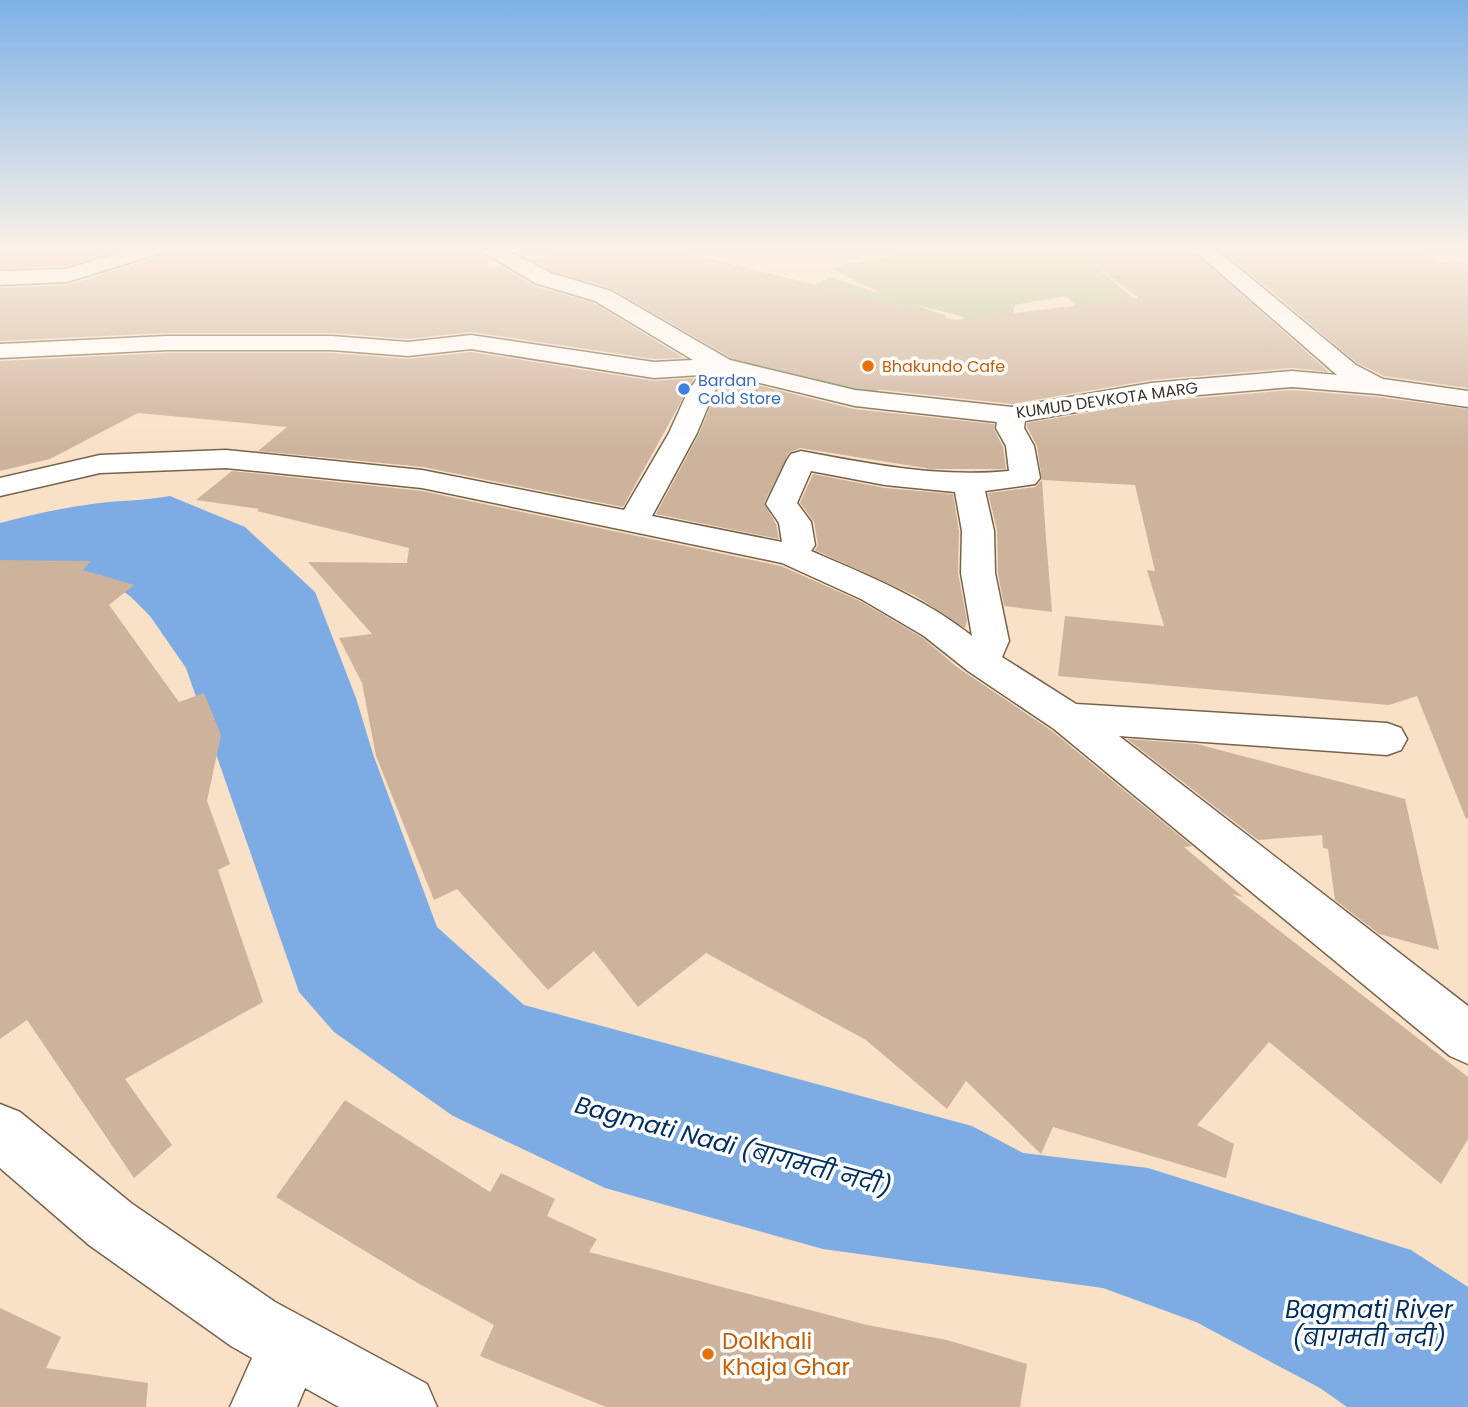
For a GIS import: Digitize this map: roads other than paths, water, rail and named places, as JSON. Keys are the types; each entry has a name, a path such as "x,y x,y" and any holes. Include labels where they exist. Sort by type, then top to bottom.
{"street":[{"name":"KUMUD DEVKOTA MARG","path":"636,316 721,366 855,398 1012,415 1151,391 1292,379 1378,386 1468,399"},
{"path":"1281,316 1347,370 1378,386"},
{"path":"0,351 167,343 332,343 408,349 471,342 654,370 721,366"},
{"path":"633,521 683,433 701,391 721,366"},
{"path":"791,554 799,545 796,522 780,504 801,460 885,475 969,484 1025,478 1020,446 1010,428 1012,415"},
{"path":"0,487 100,464 226,459 422,479 791,554 873,591 937,626 981,662 1068,718 1468,1038"},
{"path":"969,484 978,531 978,573 990,641 981,662"},
{"path":"1068,718 1387,739"},
{"path":"0,1132 110,1224 253,1324 404,1407"},
{"path":"263,1407 291,1346"}],"water":[{"name":"Bagmati River (बागमती नदी)","path":"170,496 245,527 315,592 356,698 373,754 437,927 524,1005 972,1126 1023,1153 1148,1168 1411,1250 1468,1287 1468,1407 1347,1407 1320,1388 1196,1322 1103,1288 823,1249 605,1188 453,1116 334,1032 299,992 186,668 150,616 131,597 103,576 90,574 0,589 0,523 80,506"}],"place":[{"name":"Bhakundo Cafe","path":"868,366"},
{"name":"Bardan Cold Store","path":"684,389"},
{"name":"Dolkhali Khaja Ghar","path":"708,1354"}],"water label":[{"name":"Bagmati Nadi (बागमती नदी)","path":"733,1146"}]}
